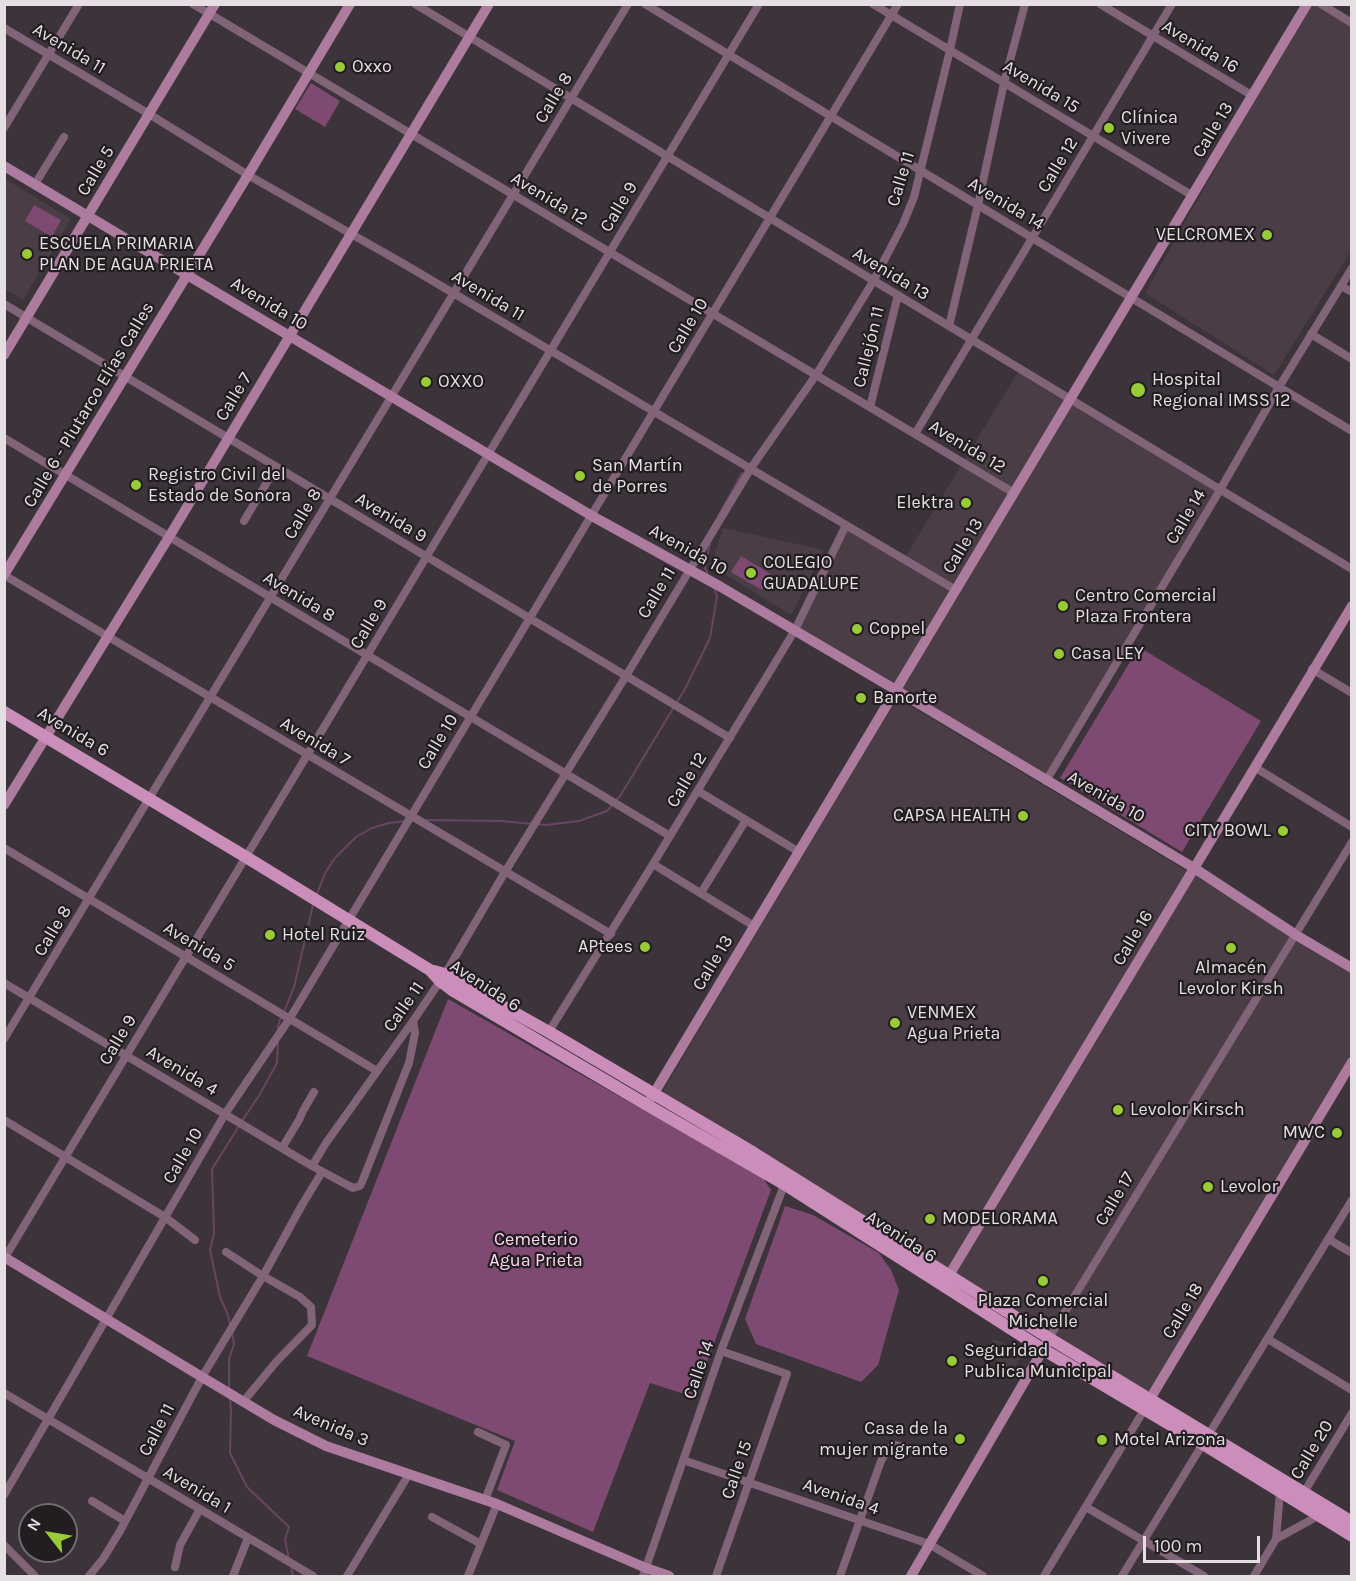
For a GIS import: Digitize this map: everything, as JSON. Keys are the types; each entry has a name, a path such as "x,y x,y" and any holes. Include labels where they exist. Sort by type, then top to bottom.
{"main road":[{"name":"Avenida 6","path":"4,712 348,919 544,1044 650,1100 786,1179 1047,1344 1300,1498 1352,1522"},
{"name":"Avenida 6","path":"442,978 549,1032 650,1100"},
{"name":"Avenida 6","path":"1206,1440 1280,1492 1300,1498 1318,1515 1352,1536"}],"street":[{"path":"4,128 79,4"},
{"name":"Avenida 12","path":"193,4 212,9 308,73 1014,493"},
{"name":"Calle 6 - Plutarco Elías Calles","path":"5,575 350,4"},
{"name":"Avenida 13","path":"415,4 1352,569"},
{"name":"Calle 7","path":"4,805 169,537 489,4"},
{"name":"Calle 8","path":"4,1039 628,4"},
{"name":"Avenida 14","path":"645,4 1352,431"},
{"name":"Calle 9","path":"5,1258 759,4"},
{"name":"Avenida 15","path":"873,4 1193,196"},
{"name":"Calle 10","path":"4,1496 50,1420 165,1217 290,1018 898,4"},
{"name":"Calle 11","path":"312,1167 326,1143 442,978 751,468 816,375 874,280 903,224 914,197 960,4"},
{"path":"949,326 1004,83 1025,4"},
{"name":"Avenida 16","path":"1100,4 1252,96"},
{"name":"Calle 12","path":"915,434 1172,4"},
{"name":"Calle 13","path":"650,1100 1307,4"},
{"path":"1321,4 1352,23"},
{"name":"Calle 5","path":"4,355 212,9"},
{"name":"Avenida 11","path":"4,28 248,175 454,293 956,590"},
{"path":"35,184 64,137"},
{"name":"Avenida 10","path":"4,166 592,516 721,587 896,690 1194,868 1296,935 1352,968"},
{"name":"Calle 14","path":"1046,781 1352,268"},
{"path":"1341,286 1352,292"},
{"name":"Callejón 11","path":"870,407 898,295"},
{"name":"Avenida 9","path":"4,304 730,738"},
{"path":"1311,334 1352,359"},
{"name":"Avenida 8","path":"4,438 670,836"},
{"path":"244,521 276,467"},
{"name":"Calle 12","path":"544,1044 549,1032 795,630 846,525"},
{"name":"Avenida 7","path":"5,575 611,934"},
{"name":"Calle 16","path":"946,1281 1256,768 1312,669 1352,606"},
{"path":"1312,669 1352,693"},
{"path":"1256,768 1352,827"},
{"path":"698,791 799,852"},
{"path":"701,893 746,820"},
{"name":"Calle 17","path":"911,1576 1047,1344 1352,842"},
{"name":"Avenida 5","path":"4,849 377,1071"},
{"path":"653,864 754,926"},
{"name":"Avenida 4","path":"4,982 312,1167 353,1188 360,1186 409,1063 415,1033 413,1022"},
{"name":"Calle 18","path":"1044,1576 1352,1062"},
{"path":"282,1149 314,1092"},
{"path":"4,1120 165,1217 195,1240"},
{"name":"Calle 11","path":"91,1576 125,1521 202,1377 322,1172"},
{"name":"Calle 14","path":"644,1572 721,1351 786,1179"},
{"path":"1122,1576 1352,1200"},
{"path":"1328,1239 1352,1253"},
{"path":"226,1252 300,1297 311,1307 312,1325 239,1399"},
{"name":"Avenida 3","path":"5,1258 274,1420 326,1446 497,1504 644,1572 669,1576"},
{"path":"1268,1339 1352,1390"},
{"name":"Calle 15","path":"716,1576 787,1374 721,1351"},
{"name":"Avenida 1","path":"4,1393 312,1576"},
{"name":"Calle 20","path":"1300,1498 1352,1413"},
{"path":"478,1432 506,1445 485,1500"},
{"path":"840,1576 881,1461 888,1449 895,1446 923,1452"},
{"name":"Avenida 4","path":"683,1460 929,1544 983,1576"},
{"path":"347,1576 409,1474"},
{"name":"Calle 20","path":"1254,1576 1275,1539 1280,1492"},
{"path":"92,1500 125,1521"},
{"path":"468,1576 497,1504"},
{"path":"1086,1507 1204,1576"},
{"path":"175,1567 180,1545 200,1509"},
{"path":"1275,1539 1318,1515"},
{"path":"432,1517 481,1544"},
{"path":"233,1576 248,1538"},
{"path":"4,1545 35,1576"}],"shaded area":[{"name":"VELCROMEX","path":"1308,5 1320,5 1351,24 1351,251 1274,375 1145,293"},
{"name":"ESCUELA PRIMARIA PLAN DE AGUA PRIETA","path":"5,179 71,219 23,300 5,289"},
{"path":"1020,369 1220,490 1046,781 795,630 846,525 904,559"},
{"name":"COLEGIO GUADALUPE","path":"723,528 824,550 791,615 711,566"},
{"path":"895,697 1351,969 1351,1061 1149,1392 662,1093"},
{"path":"994,1338 1022,1355 1012,1370 985,1353"}],"green space":[{"path":"311,83 340,101 325,127 295,109"},
{"path":"34,205 61,220 52,237 25,221"},
{"name":"COLEGIO GUADALUPE","path":"741,556 771,574 762,590 731,572"},
{"path":"1139,647 1261,721 1182,852 1060,778"},
{"name":"Cemeterio Agua Prieta","path":"448,999 763,1178 771,1190 694,1397 650,1383 593,1532 497,1490 515,1441 307,1356"},
{"path":"785,1206 813,1215 879,1253 891,1270 899,1290 878,1365 861,1382 756,1344 745,1319"}],"waterway":[{"path":"719,515 742,473"},
{"path":"708,575 705,568 710,543"},
{"path":"677,702 710,638 717,596 714,588"},
{"path":"538,824 579,821 607,811 620,796 674,707"},
{"path":"424,820 502,821 532,824"},
{"path":"317,894 325,873 335,858 356,837 372,828 406,821"},
{"path":"284,1012 294,987 313,905"},
{"path":"278,1032 281,1017"},
{"path":"242,1121 277,1063 278,1041"},
{"path":"230,1325 220,1297 210,1250 214,1233 212,1169 239,1126"},
{"path":"229,1390 229,1359 234,1344 232,1333"},
{"path":"230,1398 230,1453 247,1487 289,1527 285,1540 289,1559"},
{"path":"291,1565 293,1576"}],"place":[{"name":"Oxxo","path":"340,67"},
{"name":"Clínica Vivere","path":"1109,128"},
{"name":"VELCROMEX","path":"1267,235"},
{"name":"ESCUELA PRIMARIA PLAN DE AGUA PRIETA","path":"27,254"},
{"name":"OXXO","path":"426,382"},
{"name":"Hospital Regional IMSS 12","path":"1138,390"},
{"name":"San Martín de Porres","path":"580,476"},
{"name":"Registro Civil del Estado de Sonora","path":"136,485"},
{"name":"Elektra","path":"966,503"},
{"name":"COLEGIO GUADALUPE","path":"751,573"},
{"name":"Centro Comercial Plaza Frontera","path":"1063,606"},
{"name":"Coppel","path":"857,629"},
{"name":"Casa LEY","path":"1059,654"},
{"name":"Banorte","path":"861,698"},
{"name":"CAPSA HEALTH","path":"1023,816"},
{"name":"CITY BOWL","path":"1283,831"},
{"name":"Hotel Ruiz","path":"270,935"},
{"name":"APtees","path":"645,947"},
{"name":"Almacén Levolor Kirsh","path":"1231,948"},
{"name":"VENMEX Agua Prieta","path":"895,1023"},
{"name":"Levolor Kirsch","path":"1118,1110"},
{"name":"MWC","path":"1337,1133"},
{"name":"Levolor","path":"1208,1187"},
{"name":"MODELORAMA","path":"930,1219"},
{"name":"Plaza Comercial Michelle","path":"1043,1281"},
{"name":"Seguridad Publica Municipal","path":"952,1361"},
{"name":"Casa de la mujer migrante","path":"960,1439"},
{"name":"Motel Arizona","path":"1102,1440"}]}
